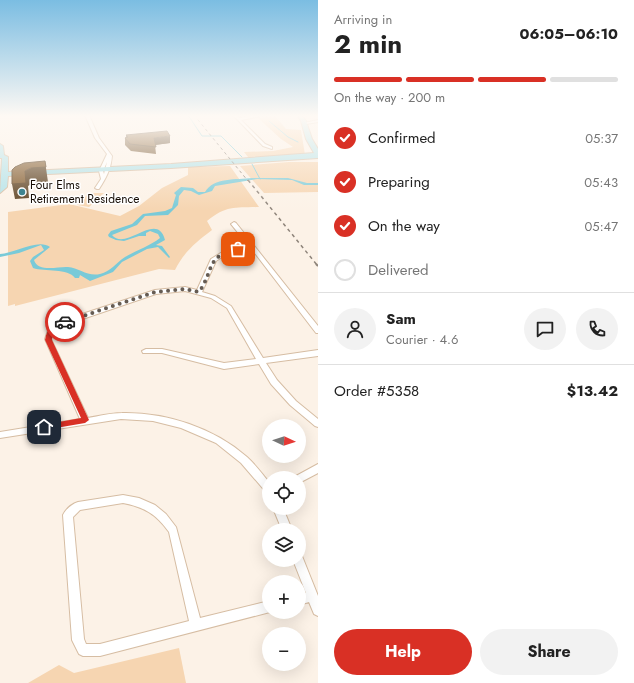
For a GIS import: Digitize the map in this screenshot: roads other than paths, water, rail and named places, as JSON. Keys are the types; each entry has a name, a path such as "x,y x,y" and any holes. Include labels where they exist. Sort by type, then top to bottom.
{"main road":[{"path":"2,173 265,160 276,161 316,157 311,147"},
{"path":"0,156 4,157 2,173 4,187 0,191"}],"street":[{"path":"97,188 103,179 108,155 103,147"},
{"path":"234,224 318,331"},
{"path":"199,292 217,256 231,250 252,246"},
{"path":"85,420 48,340 50,332 57,325 155,292 185,289 213,297 229,307 263,361 274,382 293,403 318,424"},
{"path":"146,351 162,351 224,366 318,353"},
{"path":"0,435 85,420 122,416 153,418 184,425 219,441 244,460 262,481"},
{"path":"306,475 318,468"},
{"path":"196,625 173,530 158,511 136,501 123,499 78,506 71,511 67,520 78,640 80,647 83,650 100,650 262,609"},
{"path":"301,567 318,610"},
{"path":"306,598 312,596"}],"water":[{"path":"252,178 288,178 307,183 318,183 318,185 304,185 292,180 257,179 215,186 212,191 199,195 191,191 184,190 179,196 178,205 168,215 145,216 137,225 112,235 118,239 125,239 148,230 155,229 161,232 165,240 156,245 162,246 170,257 169,258 158,247 147,249 122,262 113,272 90,281 80,275 79,278 75,278 72,275 62,271 33,268 30,261 33,257 44,250 41,245 19,253 0,257 0,254 40,244 50,247 34,260 36,264 44,268 68,267 96,275 104,273 125,257 160,238 158,234 150,231 146,233 146,236 139,236 124,241 116,240 109,237 108,235 111,231 132,224 143,214 165,211 172,208 176,195 174,193 181,187 193,188 198,192 205,192 214,184 226,180"}],"waterway":[{"path":"232,147 242,157"},
{"path":"252,164 260,179"}],"railway":[{"path":"220,147 248,181"},
{"path":"248,180 317,265"}],"place":[{"name":"Four Elms Retirement Residence","path":"22,192"}]}
